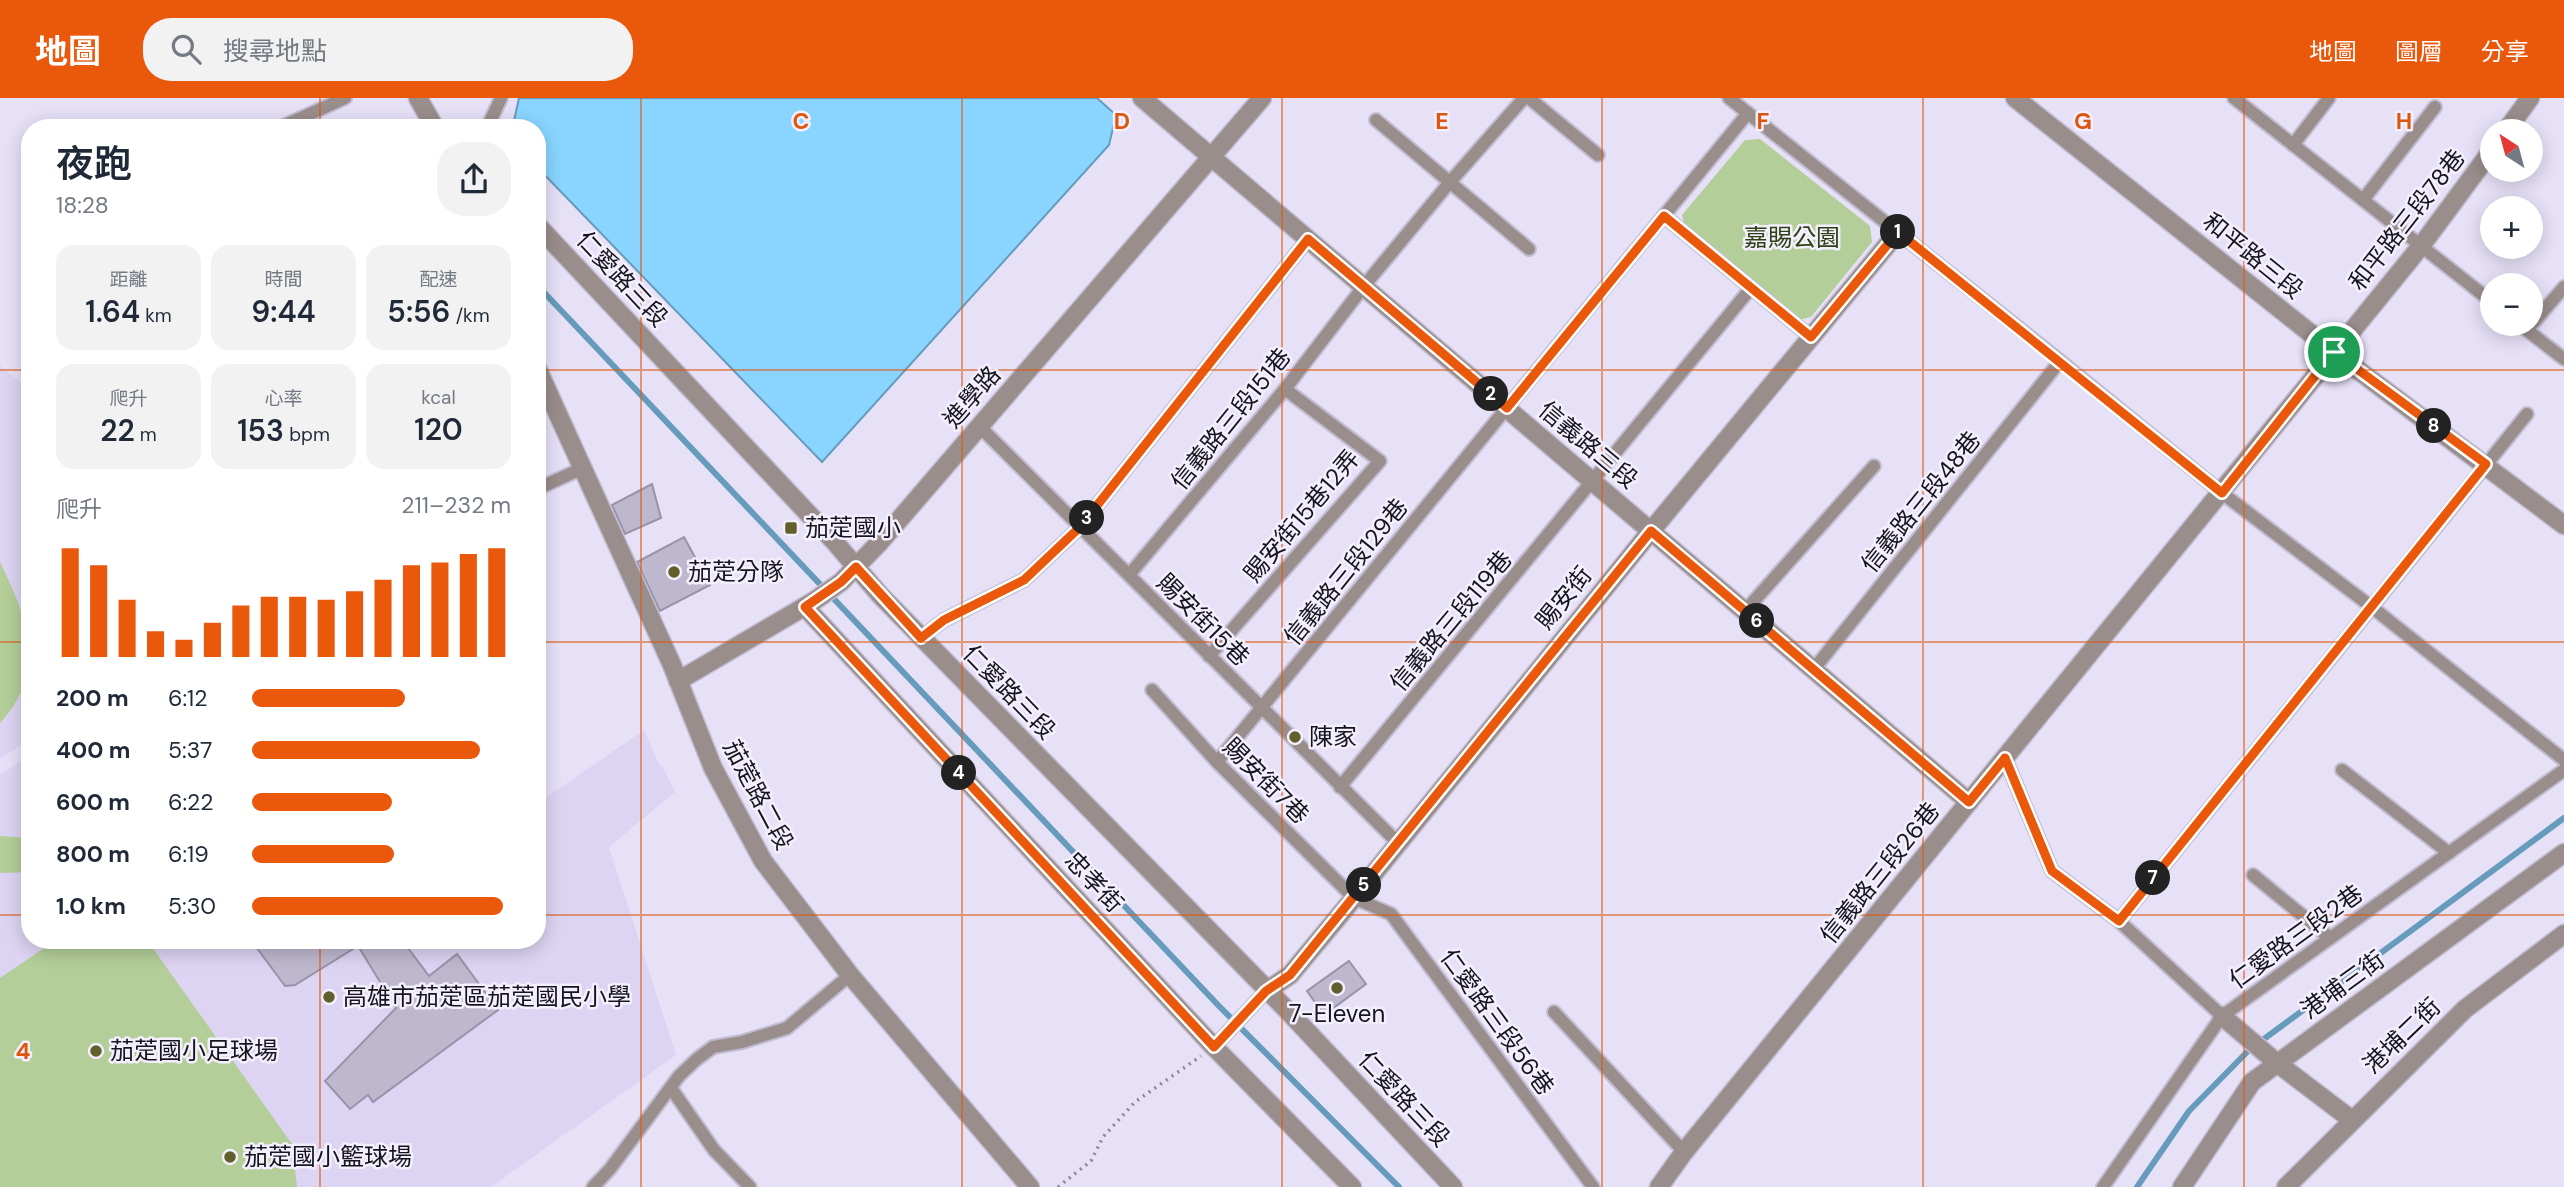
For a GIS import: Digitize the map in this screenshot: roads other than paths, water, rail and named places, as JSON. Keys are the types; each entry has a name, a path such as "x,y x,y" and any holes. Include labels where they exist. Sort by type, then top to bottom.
{"street":[{"path":"418,98 430,119"},
{"name":"信義路三段","path":"1142,98 1969,802"},
{"name":"進學路","path":"678,681 809,604 841,582 1262,98"},
{"name":"和平路三段","path":"2015,98 2334,352 2564,525"},
{"path":"2515,119 2530,98"},
{"name":"和平路三段78巷","path":"2334,352 2421,246 2480,166"},
{"name":"賜安街","path":"1266,991 1290,975 1898,232"},
{"name":"仁愛路三段","path":"546,235 921,638 1266,991 1453,1187"},
{"name":"信義路三段26巷","path":"1659,1187 1684,1152 2334,352"},
{"name":"茄萣路二段","path":"546,388 678,681 713,768 763,861 850,975 1030,1187"},
{"name":"忠孝街","path":"809,604 1219,1041 1352,1187"},
{"name":"港埔三街","path":"2182,1187 2252,1082 2564,853"},
{"name":"港埔二街","path":"2286,1187 2465,1009 2564,934"},
{"path":"2222,1016 2277,1063 2352,1120"}],"lane":[{"path":"299,119 345,98"},
{"path":"491,119 501,98"},
{"path":"1526,98 1598,155"},
{"name":"信義路三段151巷","path":"1129,575 1285,389 1364,286 1450,182 1526,98"},
{"path":"1729,98 2060,360 2222,493 2564,760"},
{"path":"2234,98 2480,293"},
{"path":"2293,145 2329,98"},
{"path":"2362,200 2435,107"},
{"name":"信義路三段129巷","path":"1217,762 1748,113"},
{"path":"1376,120 1529,249"},
{"path":"1664,216 1811,337"},
{"path":"921,638 944,620 1024,580 1080,527 1308,239"},
{"path":"2543,307 2564,287"},
{"name":"信義路三段119巷","path":"1340,787 1751,288"},
{"path":"2535,336 2564,359"},
{"name":"信義路三段48巷","path":"1814,669 2060,360"},
{"name":"賜安街15巷12弄","path":"1209,656 1380,461 1285,389"},
{"path":"2119,921 2527,414"},
{"name":"賜安街15巷","path":"979,426 1398,843"},
{"path":"1745,611 1874,466"},
{"path":"546,485 583,468"},
{"name":"賜安街7巷","path":"1152,690 1217,762 1354,898"},
{"path":"2005,758 2052,871 2119,921 2222,1016"},
{"name":"仁愛路三段2巷","path":"2103,1187 2222,1016 2564,769"},
{"path":"2342,770 2448,853"},
{"path":"2253,875 2330,938"},
{"name":"仁愛路三段56巷","path":"1354,898 1391,914 1593,1187"},
{"path":"593,1187 610,1169 679,1076 713,1047 742,1042 787,1028 850,975"},
{"path":"1219,1041 1266,991"},
{"path":"1554,1012 1684,1152"},
{"path":"671,1088 714,1150 750,1187"}],"water":[{"path":"519,98 1097,98 1116,115 1109,145 822,462 546,176 546,119 514,119"}],"waterway":[{"path":"546,295 1218,1005 1399,1187"},
{"path":"2137,1187 2189,1111 2249,1050 2564,818"}],"place":[{"name":"茄萣國小","path":"791,528"},
{"name":"茄萣分隊","path":"674,572"},
{"name":"陳家","path":"1295,737"},
{"name":"7-Eleven","path":"1337,988"},
{"name":"高雄市茄萣區茄萣國民小學","path":"329,997"},
{"name":"茄萣國小足球場","path":"96,1051"},
{"name":"茄萣國小籃球場","path":"230,1157"}],"park label":[{"name":"嘉賜公園","path":"1792,238"}]}
